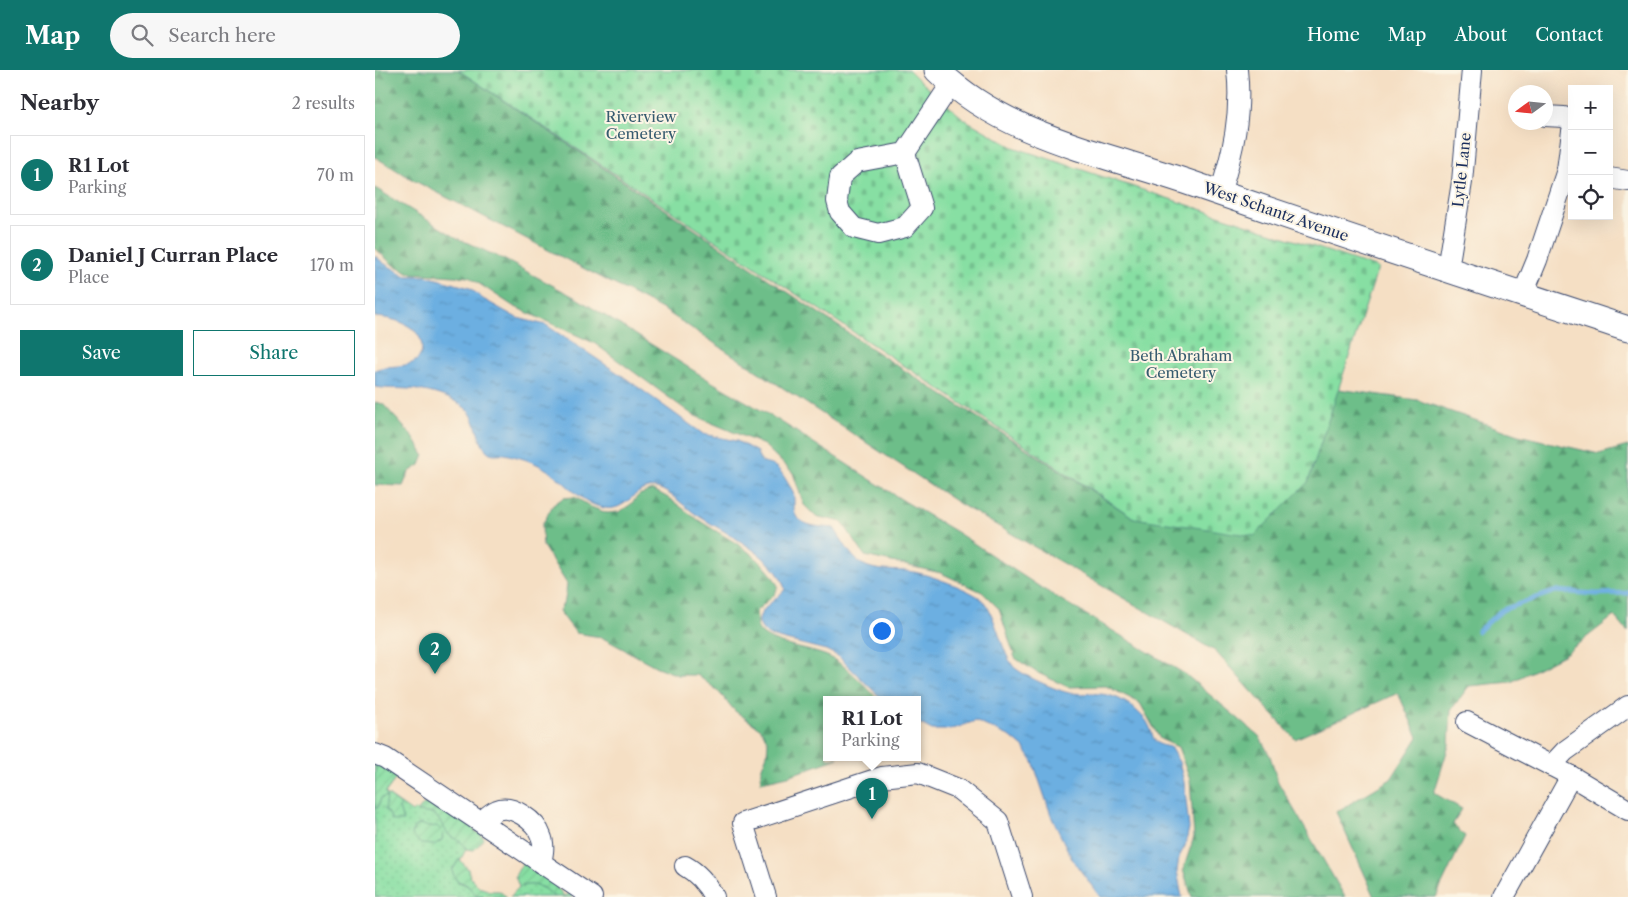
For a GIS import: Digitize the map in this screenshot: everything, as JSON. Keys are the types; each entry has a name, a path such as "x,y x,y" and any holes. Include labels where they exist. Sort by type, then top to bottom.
{"main road":[{"name":"West Schantz Avenue","path":"944,77 970,99 1004,118 1043,136 1628,329"}],"street":[{"path":"1220,193 1236,132 1239,104 1237,70"},
{"name":"Lytle Lane","path":"1448,270 1462,182 1472,70"},
{"path":"905,153 857,162 840,178 837,201 840,212 854,228 878,234 905,227 922,208 905,153 944,77"},
{"path":"1553,116 1564,117 1568,120"},
{"path":"1523,294 1568,173"},
{"path":"1613,179 1628,181"},
{"path":"1551,766 1565,751 1628,706"},
{"path":"1467,722 1571,776 1628,810"},
{"path":"375,754 385,758 592,897"},
{"path":"766,897 743,822 882,777 918,773 958,789 998,821 1022,897"},
{"path":"1504,897 1571,776"},
{"path":"481,822 498,809 505,809 520,814 534,824 541,835 544,848 541,863"},
{"path":"685,866 698,874 714,897"}],"green space":[{"path":"375,70 458,70 890,361 1134,518 1308,482 1338,389 1417,400 1518,435 1599,454 1628,446 1628,632 1614,616 1565,654 1511,682 1469,686 1451,710 1449,745 1434,793 1462,809 1453,824 1465,836 1436,897 1375,897 1336,812 1391,779 1418,737 1398,693 1295,739 1215,651 960,504 664,310 413,180 375,157"},
{"name":"Beth Abraham Cemetery","path":"458,70 909,70 964,119 1013,147 1378,268 1308,482 1254,536 1134,518"},
{"path":"375,188 457,238 505,260 578,299 712,382 778,420 904,501 958,533 1043,589 1185,674 1259,736 1270,756 1278,782 1345,897 1192,897 1183,870 1194,837 1190,780 1178,747 1160,739 1140,703 1106,686 1068,687 1036,672 1015,658 999,609 982,592 941,573 865,556 842,522 815,516 804,505 793,473 764,445 693,415 594,343 513,306 469,277 410,273 392,264 375,248"},
{"path":"375,402 383,404 413,437 424,455 420,465 409,472 403,486 375,485"},
{"path":"652,490 659,493 755,557 772,575 778,586 775,594 756,611 757,626 761,633 779,642 833,659 875,696 823,696 823,761 830,761 788,776 761,782 761,770 767,754 768,742 761,729 735,711 717,690 697,675 678,675 657,667 601,637 576,633 559,611 565,600 567,584 543,546 542,525 553,505 563,498 575,497 591,507 607,513 619,512 630,505 639,495"},
{"path":"375,761 399,779 396,778 385,793 412,812 414,810 434,814 444,825 449,835 463,842 466,849 461,859 453,868 458,882 470,887 475,895 484,897 375,897"},
{"path":"375,761 399,777 399,779 396,778 385,793 401,805 399,808 403,821 391,820 389,813 385,810 387,796 381,798 378,808 375,808"},
{"path":"428,802 473,827 475,832 480,833 484,839 474,850 466,849 463,844 448,834 434,814 418,812"},
{"path":"421,824 428,827 437,826 443,832 442,840 434,845 421,844 412,835 414,827"},
{"path":"459,859 468,869 470,877 479,887 490,891 499,891 507,897 476,895 467,885 456,880 452,871"},
{"path":"523,862 529,865 532,870 551,880 564,896 571,893 572,897 554,897 547,890 533,885 519,887 515,876"},
{"path":"529,884 543,888 554,897 510,897 519,887"}],"water":[{"path":"375,256 406,276 426,276 470,288 483,299 517,318 546,325 624,377 703,434 737,441 757,452 763,462 779,470 791,488 797,517 812,525 834,528 850,553 862,564 874,569 907,571 939,579 980,598 990,611 1004,650 1013,666 1040,682 1065,692 1100,694 1120,700 1133,708 1146,720 1156,742 1170,747 1179,762 1184,782 1189,828 1185,846 1179,857 1177,871 1182,897 1100,897 1072,859 1052,818 1033,762 1023,747 1011,737 975,721 956,728 932,730 921,724 921,696 879,696 838,656 826,650 770,636 762,629 759,623 760,616 768,605 785,589 780,577 772,566 748,546 697,515 667,492 657,488 648,488 614,508 604,508 592,504 540,466 510,455 490,453 481,442 472,416 453,400 417,390 375,387 375,370 413,363 419,357 422,346 420,338 411,327 397,321 375,317"}],"waterway":[{"path":"1478,631 1502,610 1556,591 1596,594 1628,593"}],"place":[{"name":"Daniel J Curran Place","path":"435,674"},
{"name":"R1 Lot","path":"872,819"}],"park label":[{"name":"Riverview Cemetery","path":"641,126"}]}
